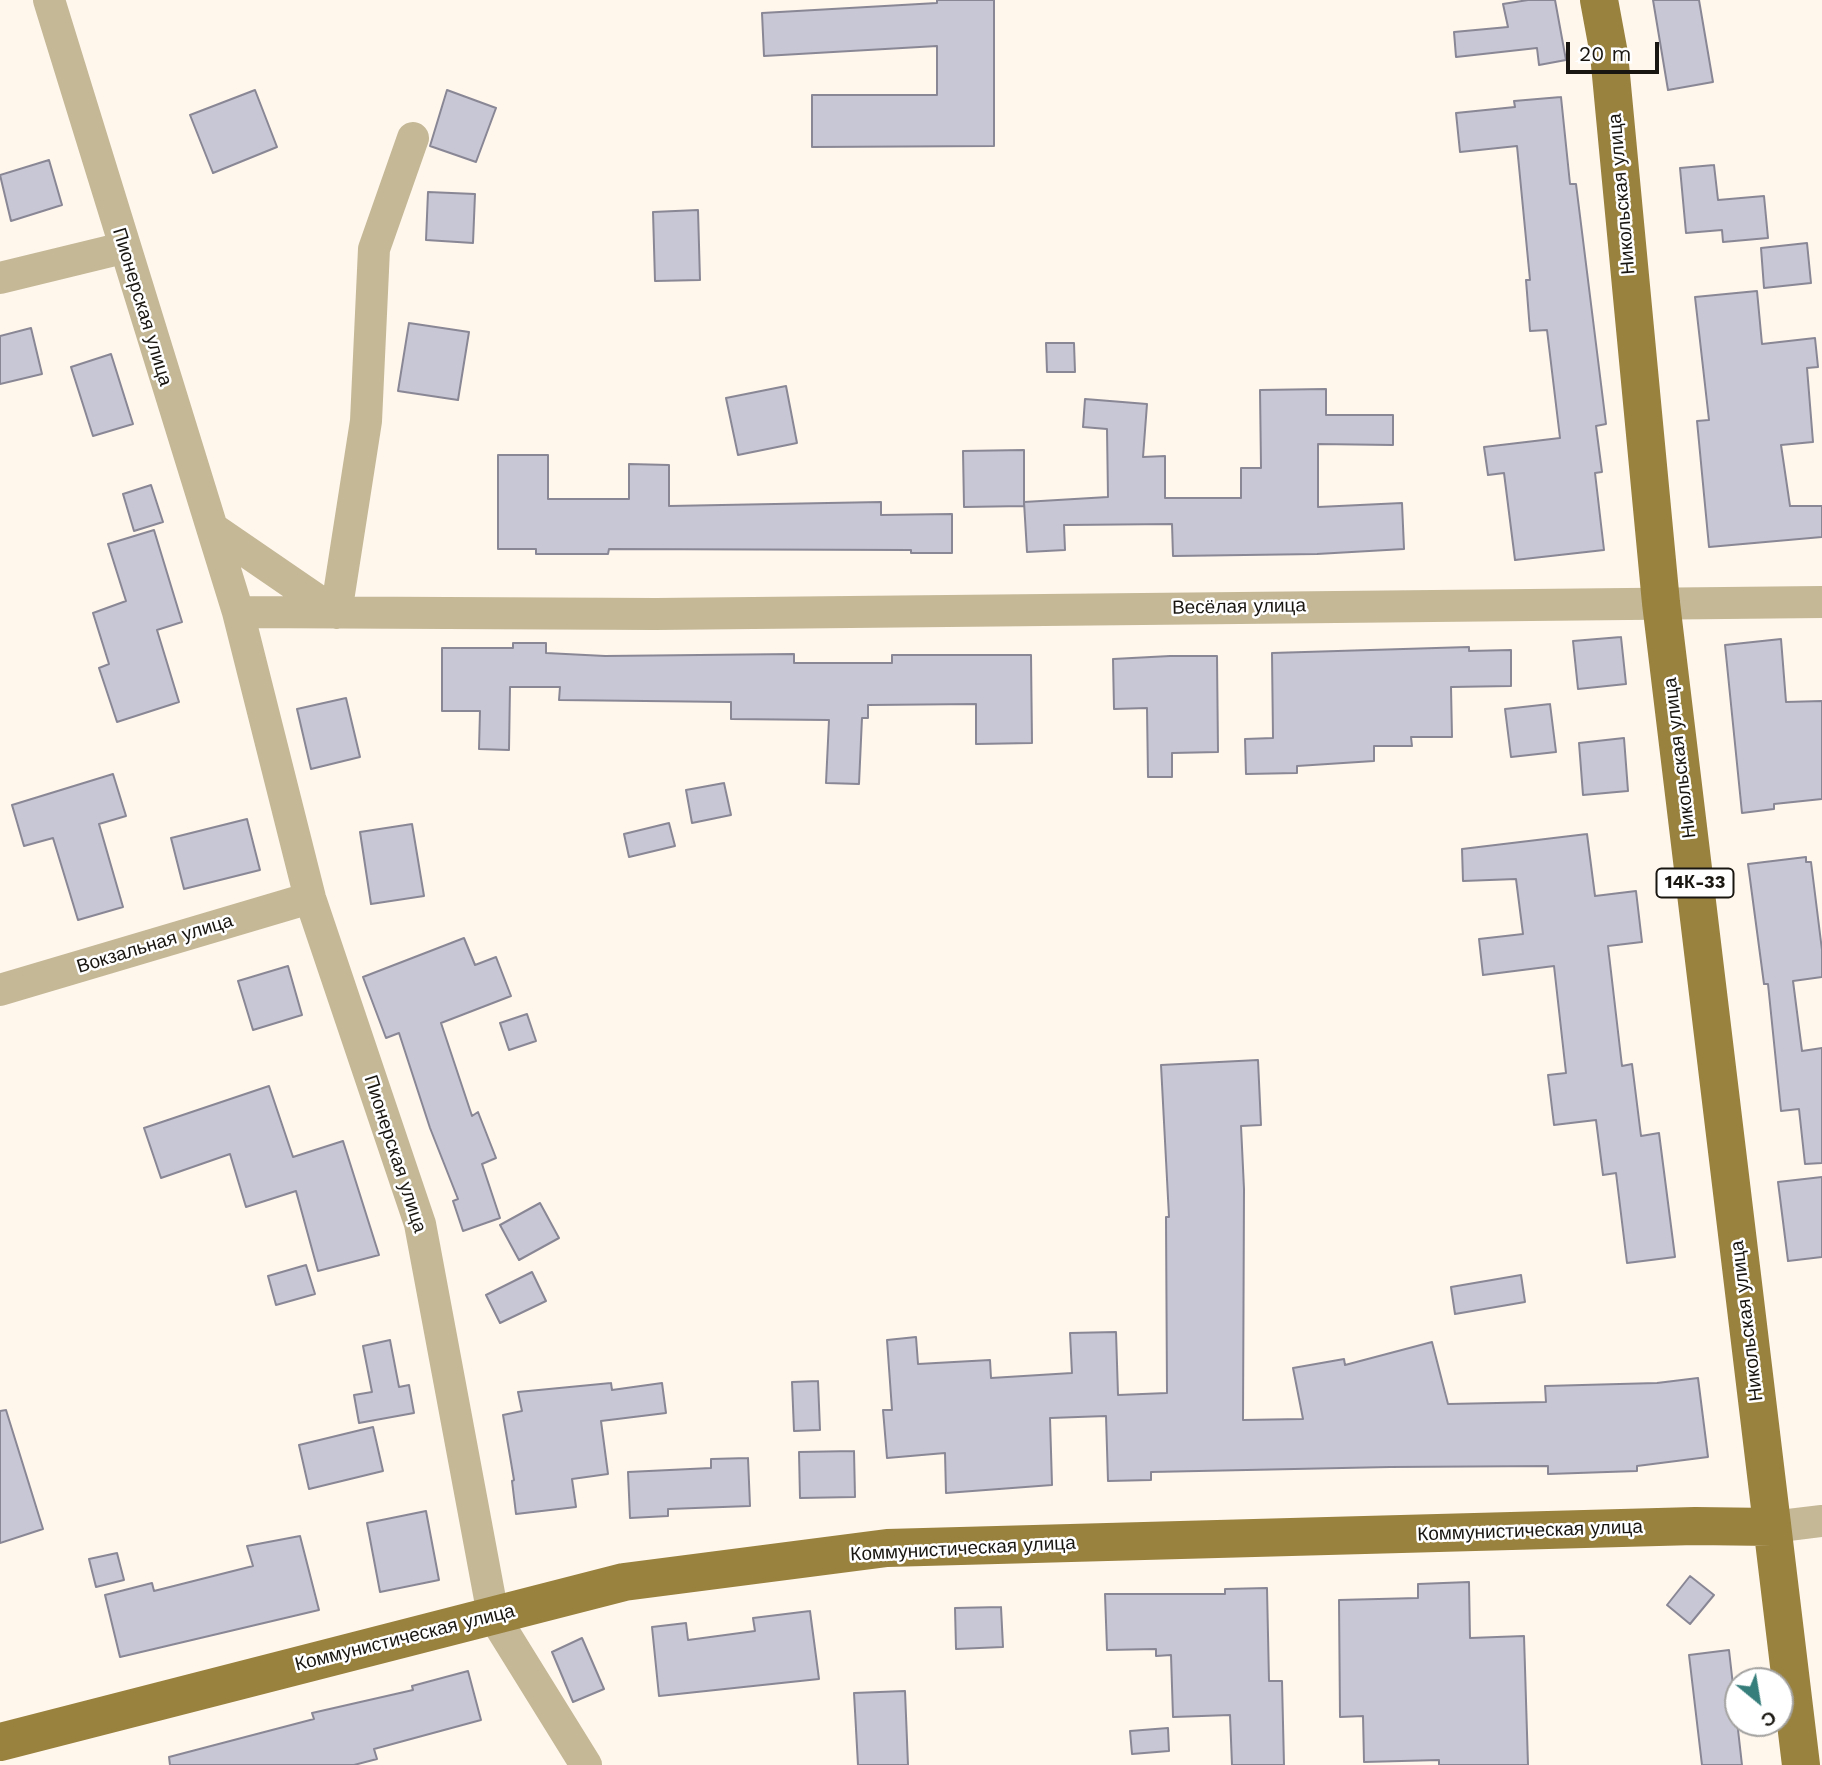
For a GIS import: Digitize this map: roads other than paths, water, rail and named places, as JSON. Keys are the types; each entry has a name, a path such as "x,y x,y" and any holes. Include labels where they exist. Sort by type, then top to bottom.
{"main road":[{"name":"Никольская улица","path":"1599,0 1609,54 1661,603 1801,1765"},
{"name":"Коммунистическая улица","path":"0,1742 624,1582 887,1548 1695,1526 1772,1527"}],"street":[{"name":"Пионерская улица","path":"49,0 123,248 238,612 310,898 421,1224 493,1615 586,1765"},
{"path":"336,613 366,421 374,249 413,138"},
{"path":"0,278 123,248"},
{"path":"212,528 336,613"},
{"name":"Весёлая улица","path":"336,613 656,614 1822,602"},
{"path":"238,612 336,613"},
{"name":"Вокзальная улица","path":"0,990 310,898"},
{"name":"Коммунистическая улица","path":"1772,1527 1822,1521"}]}
